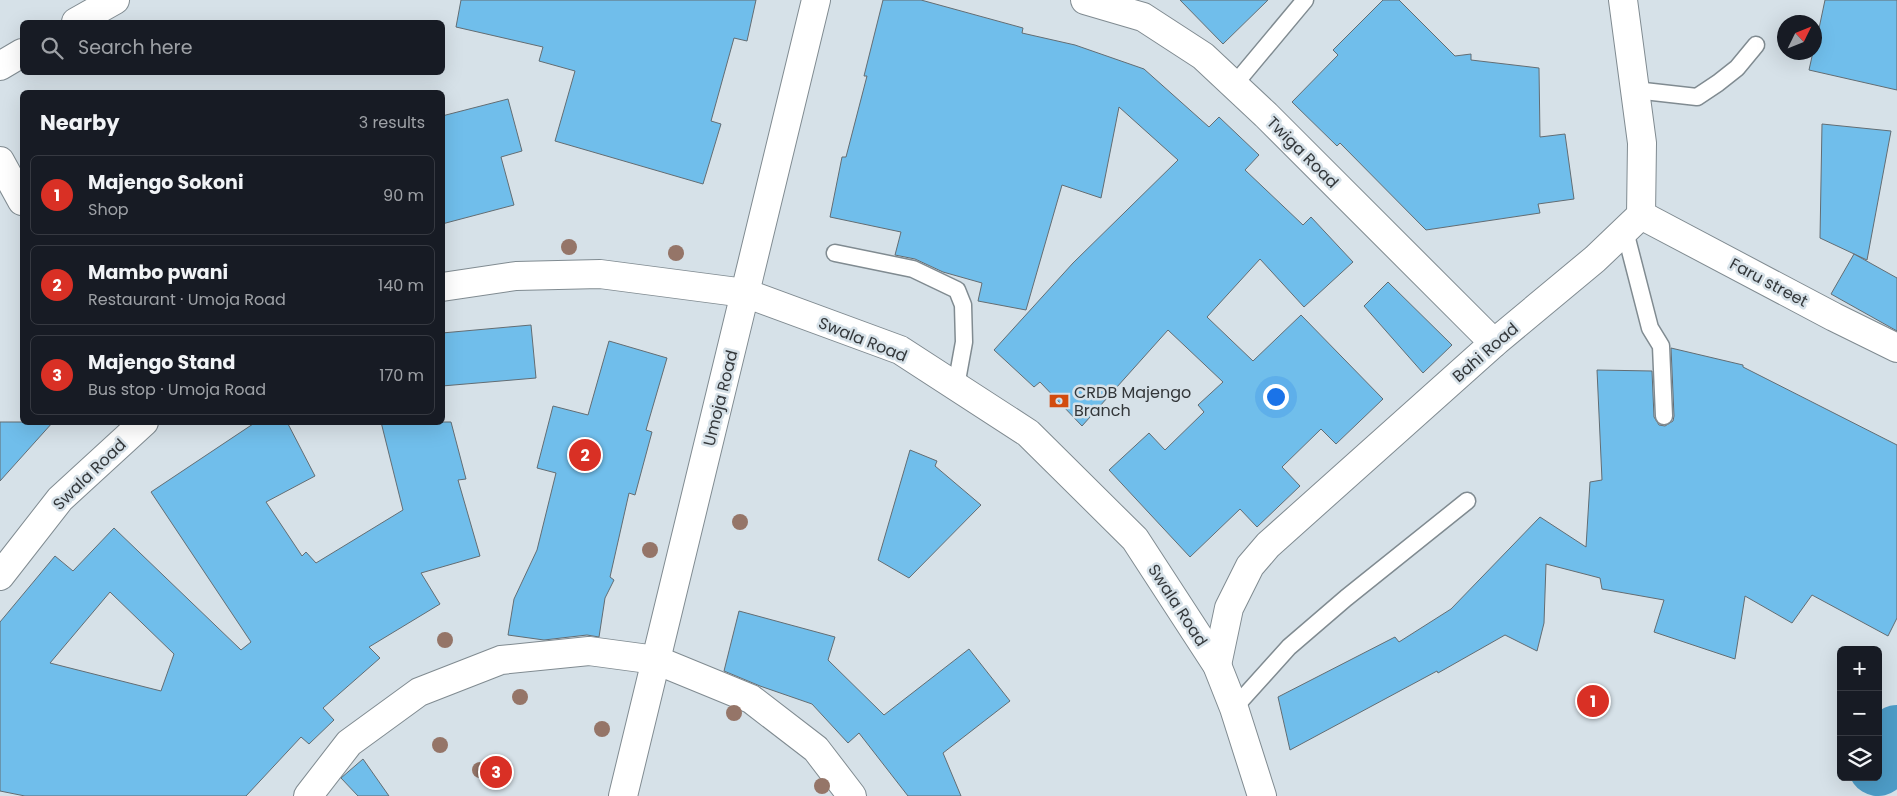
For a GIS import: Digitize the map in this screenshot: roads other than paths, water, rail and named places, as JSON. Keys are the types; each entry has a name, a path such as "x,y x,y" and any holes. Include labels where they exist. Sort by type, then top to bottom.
{"street":[{"path":"80,20 115,0"},
{"name":"Umoja Road","path":"623,796 816,0"},
{"name":"Twiga Road","path":"1085,0 1143,17 1203,56 1266,115 1494,343"},
{"path":"1623,0 1642,143 1633,223"},
{"path":"0,66 20,54"},
{"path":"0,161 20,197"},
{"name":"Bahi Road","path":"1217,665 1229,608 1250,566 1268,545 1494,343 1594,259 1633,223"},
{"name":"Faru street","path":"1633,223 1897,348"},
{"name":"Swala Road","path":"445,287 516,276 600,274 745,293 900,350 1028,433 1135,539 1217,665 1234,708 1262,796"},
{"name":"Swala Road","path":"0,576 60,499 141,425"},
{"path":"308,796 349,744 420,692 502,660 589,651 656,660 751,699 816,749 852,796"}],"lane":[{"path":"1234,85 1305,0"},
{"path":"1635,90 1697,97 1737,68 1756,45"},
{"path":"1633,223 1650,328 1661,346 1664,416"},
{"path":"835,253 914,269 956,290 963,304 964,342 956,386"},
{"path":"1234,708 1289,647 1346,598 1467,501"}],"waterway":[{"path":"1882,759 1897,735"}],"place":[{"name":"CRDB Majengo Branch","path":"1059,401"},
{"name":"Mambo pwani","path":"585,455"},
{"name":"Majengo Sokoni","path":"1593,701"},
{"name":"Majengo Stand","path":"496,772"}]}
